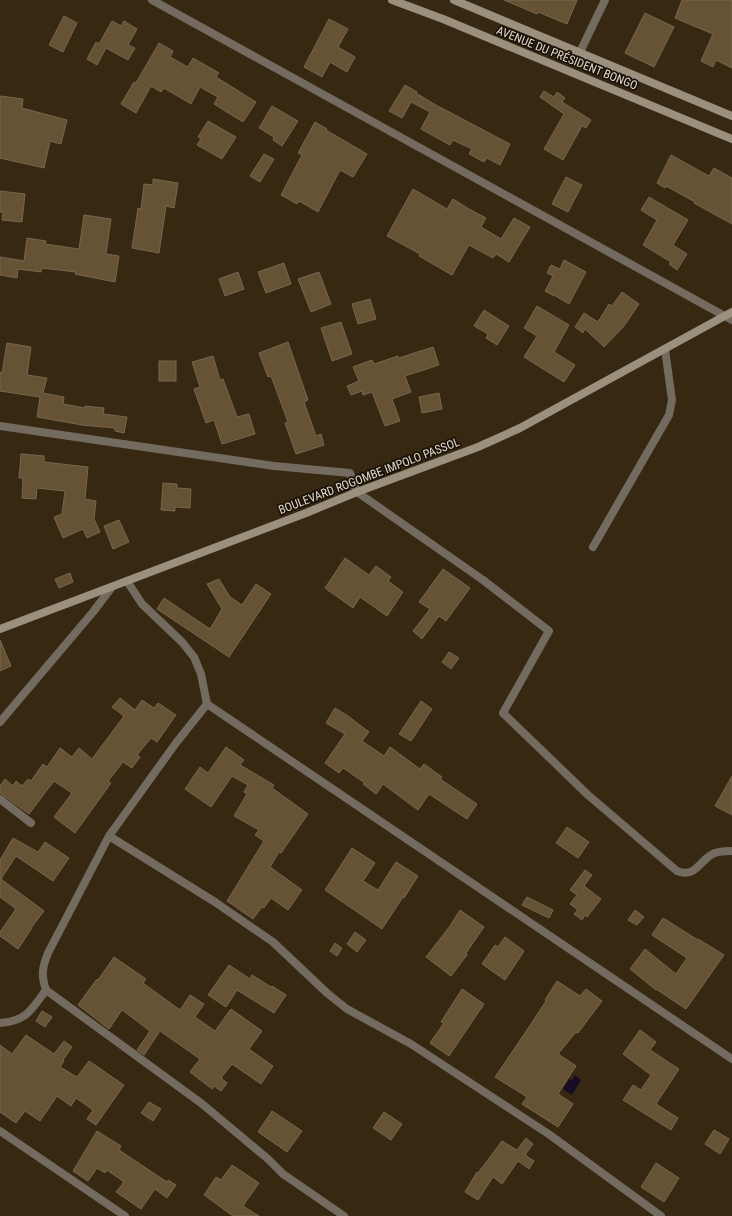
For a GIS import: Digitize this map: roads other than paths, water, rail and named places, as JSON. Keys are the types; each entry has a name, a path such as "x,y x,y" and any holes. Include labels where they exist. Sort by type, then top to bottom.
{"street":[{"path":"152,0 728,314 732,320"},
{"name":"AVENUE DU PRÉSIDENT BONGO","path":"392,0 443,19 732,139"},
{"name":"AVENUE DU PRÉSIDENT BONGO","path":"454,0 732,116"},
{"path":"580,52 605,0"},
{"name":"BOULEVARD ROGOMBE IMPOLO PASSOL","path":"0,629 478,447 520,428 728,314"},
{"path":"593,547 669,415 672,400 665,349"},
{"path":"0,426 274,466 350,473 357,492 483,580 549,631 503,713 588,795 677,871 683,873 692,872 712,854 732,851"},
{"path":"127,581 142,604 182,642 194,657 201,674 207,704 732,1059"},
{"path":"0,722 93,612 112,587"},
{"path":"207,704 176,743 109,836 48,953 43,965 42,979 46,990 201,1103 268,1159 283,1174 344,1216"},
{"path":"0,799 32,823"},
{"path":"109,836 215,902 273,942 327,993 347,1009 410,1044 550,1135 661,1216"},
{"path":"0,1023 11,1022 24,1018 46,990"},
{"path":"0,1131 125,1216"}]}
